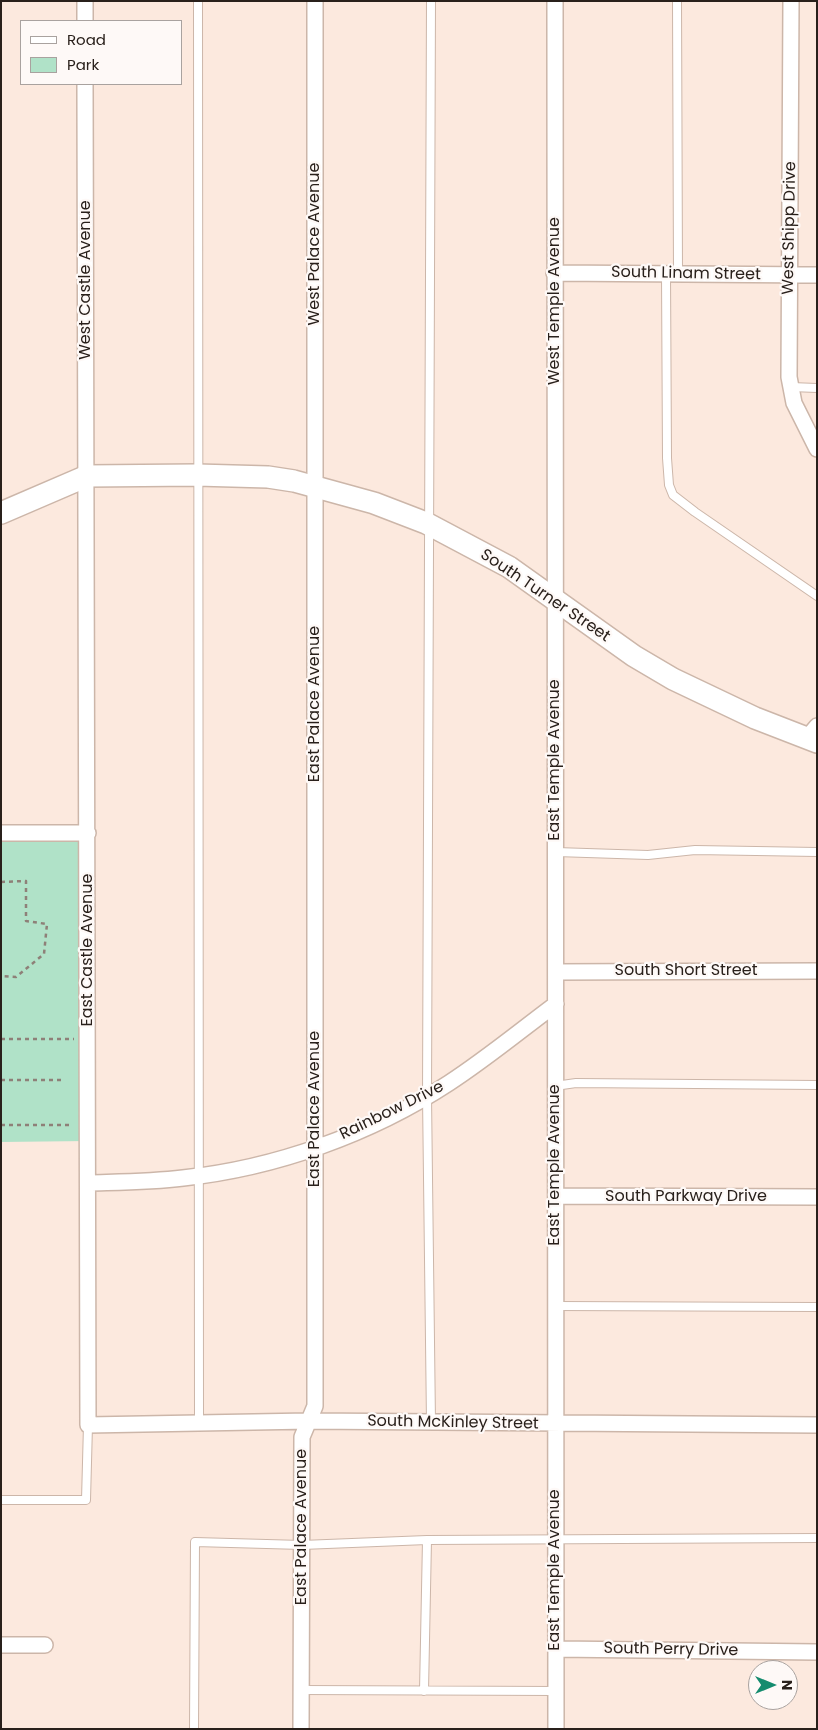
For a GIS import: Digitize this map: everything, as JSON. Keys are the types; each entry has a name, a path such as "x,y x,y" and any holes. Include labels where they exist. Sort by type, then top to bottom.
{"main road":[{"name":"South Turner Street","path":"1,513 87,476 197,474 268,477 294,481 374,503 430,526 509,567 634,656 673,679 813,736"}],"street":[{"path":"85,1 85,20"},
{"name":"West Palace Avenue","path":"315,1 315,487"},
{"name":"West Temple Avenue","path":"555,1 555,601"},
{"name":"West Shipp Drive","path":"791,1 788,348 791,387 796,409 817,449"},
{"name":"West Castle Avenue","path":"85,85 87,476"},
{"name":"South Linam Street","path":"554,273 817,275"},
{"name":"East Castle Avenue","path":"87,476 88,1425"},
{"name":"East Palace Avenue","path":"301,1729 302,1438 315,1406 315,487"},
{"name":"East Temple Avenue","path":"555,601 556,1729"},
{"path":"1,834 88,833"},
{"name":"South Short Street","path":"556,972 817,971"},
{"name":"Rainbow Drive","path":"88,1183 154,1181 197,1176 244,1168 316,1147 372,1125 449,1083 556,1004"},
{"name":"South Parkway Drive","path":"556,1196 817,1197"},
{"name":"South McKinley Street","path":"88,1425 309,1421 817,1425"},
{"path":"1,1645 45,1645"},
{"name":"South Perry Drive","path":"556,1649 817,1652"}],"lane":[{"path":"198,1 198,1423"},
{"path":"431,1 427,1096 431,1423"},
{"path":"677,1 667,458 669,485 673,495 694,512 817,596"},
{"path":"791,387 817,388"},
{"path":"556,852 648,855 695,850 817,852"},
{"path":"555,1086 576,1083 817,1085"},
{"path":"555,1306 817,1307"},
{"path":"1,1500 86,1500 88,1425"},
{"path":"194,1729 195,1542 302,1545 427,1540 817,1538"},
{"path":"424,1691 427,1540"},
{"path":"302,1690 556,1691"}],"path":[{"path":"1,882 26,881 26,921 47,924 44,954 16,977 1,976"},
{"path":"1,1039 88,1038"},
{"path":"1,1080 61,1080"},
{"path":"1,1126 88,1126"}],"green space":[{"path":"1,833 88,833 88,1141 1,1142"}]}
